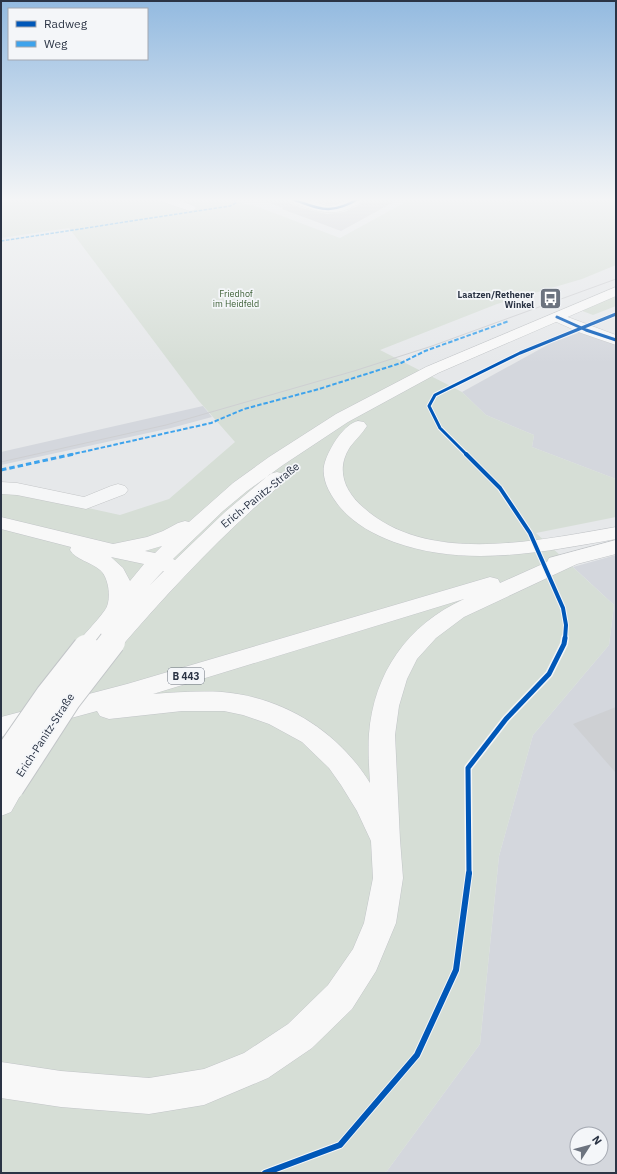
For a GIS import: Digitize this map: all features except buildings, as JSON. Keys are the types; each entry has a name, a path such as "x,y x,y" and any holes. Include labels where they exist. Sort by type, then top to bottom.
{"main road":[{"name":"Erich-Panitz-Straße","path":"4,785 49,695 118,610 168,565 284,472 358,426 447,377 535,339 616,291"},
{"name":"Erich-Panitz-Straße","path":"4,785 168,565 216,507 240,487 276,461 356,410 432,370 565,320 616,306"},
{"path":"358,426 343,442 333,460 332,479 339,493 351,510 375,527 401,539 431,547 469,551 502,550 616,534"},
{"path":"106,548 141,546 159,541 178,532 216,507"},
{"path":"1,523 49,536 106,548 168,565"},
{"path":"49,536 98,558 111,568 118,578 118,610"},
{"name":"B 443","path":"1,727 134,691 571,559 616,548"},
{"path":"1,1080 61,1089 149,1096 204,1087 256,1066 300,1036 340,998 365,960 380,923 388,878 385,840 382,735 386,706 395,679 408,654 428,632 456,612 571,559"},
{"path":"44,716 130,706 207,701 241,705 277,715 313,737 338,760 365,797 385,840"}],"street":[{"path":"565,320 616,340"},
{"path":"1,488 17,489 86,503 118,490"}],"shaded area":[{"path":"586,330 616,340 616,479 532,447 534,435 486,415 462,392 551,343"},
{"path":"203,406 212,417 171,428 1,465 1,452"},
{"path":"616,555 616,1173 383,1173 387,1171 480,1044 499,856 533,735 609,645 614,605 573,567"}],"green space":[{"name":"Friedhof im Heidfeld","path":"88,253 616,253 616,265 582,279 497,304 380,350 462,392 486,415 534,435 532,447 616,479 616,517 536,533 614,605 609,645 533,735 499,856 480,1044 387,1171 383,1173 1,1173 1,489 120,515 169,499 235,442 198,400"},
{"path":"616,291 616,306 593,315 577,309"}],"tram line":[{"path":"1,462 166,425 354,371 432,346 616,279"}],"marked path":[{"path":"1,470 211,423 244,409 319,389 401,363 425,351 509,321"}],"cycle path":[{"path":"265,1173 340,1145 417,1055 456,970 469,874 468,768 506,719 549,674 564,644 566,625 563,608 530,533 500,488 440,428 429,406 435,395 520,353 616,314"},
{"path":"557,317 586,330 616,340"}],"place":[{"name":"Laatzen/Rethener Winkel","path":"550,299"}]}
